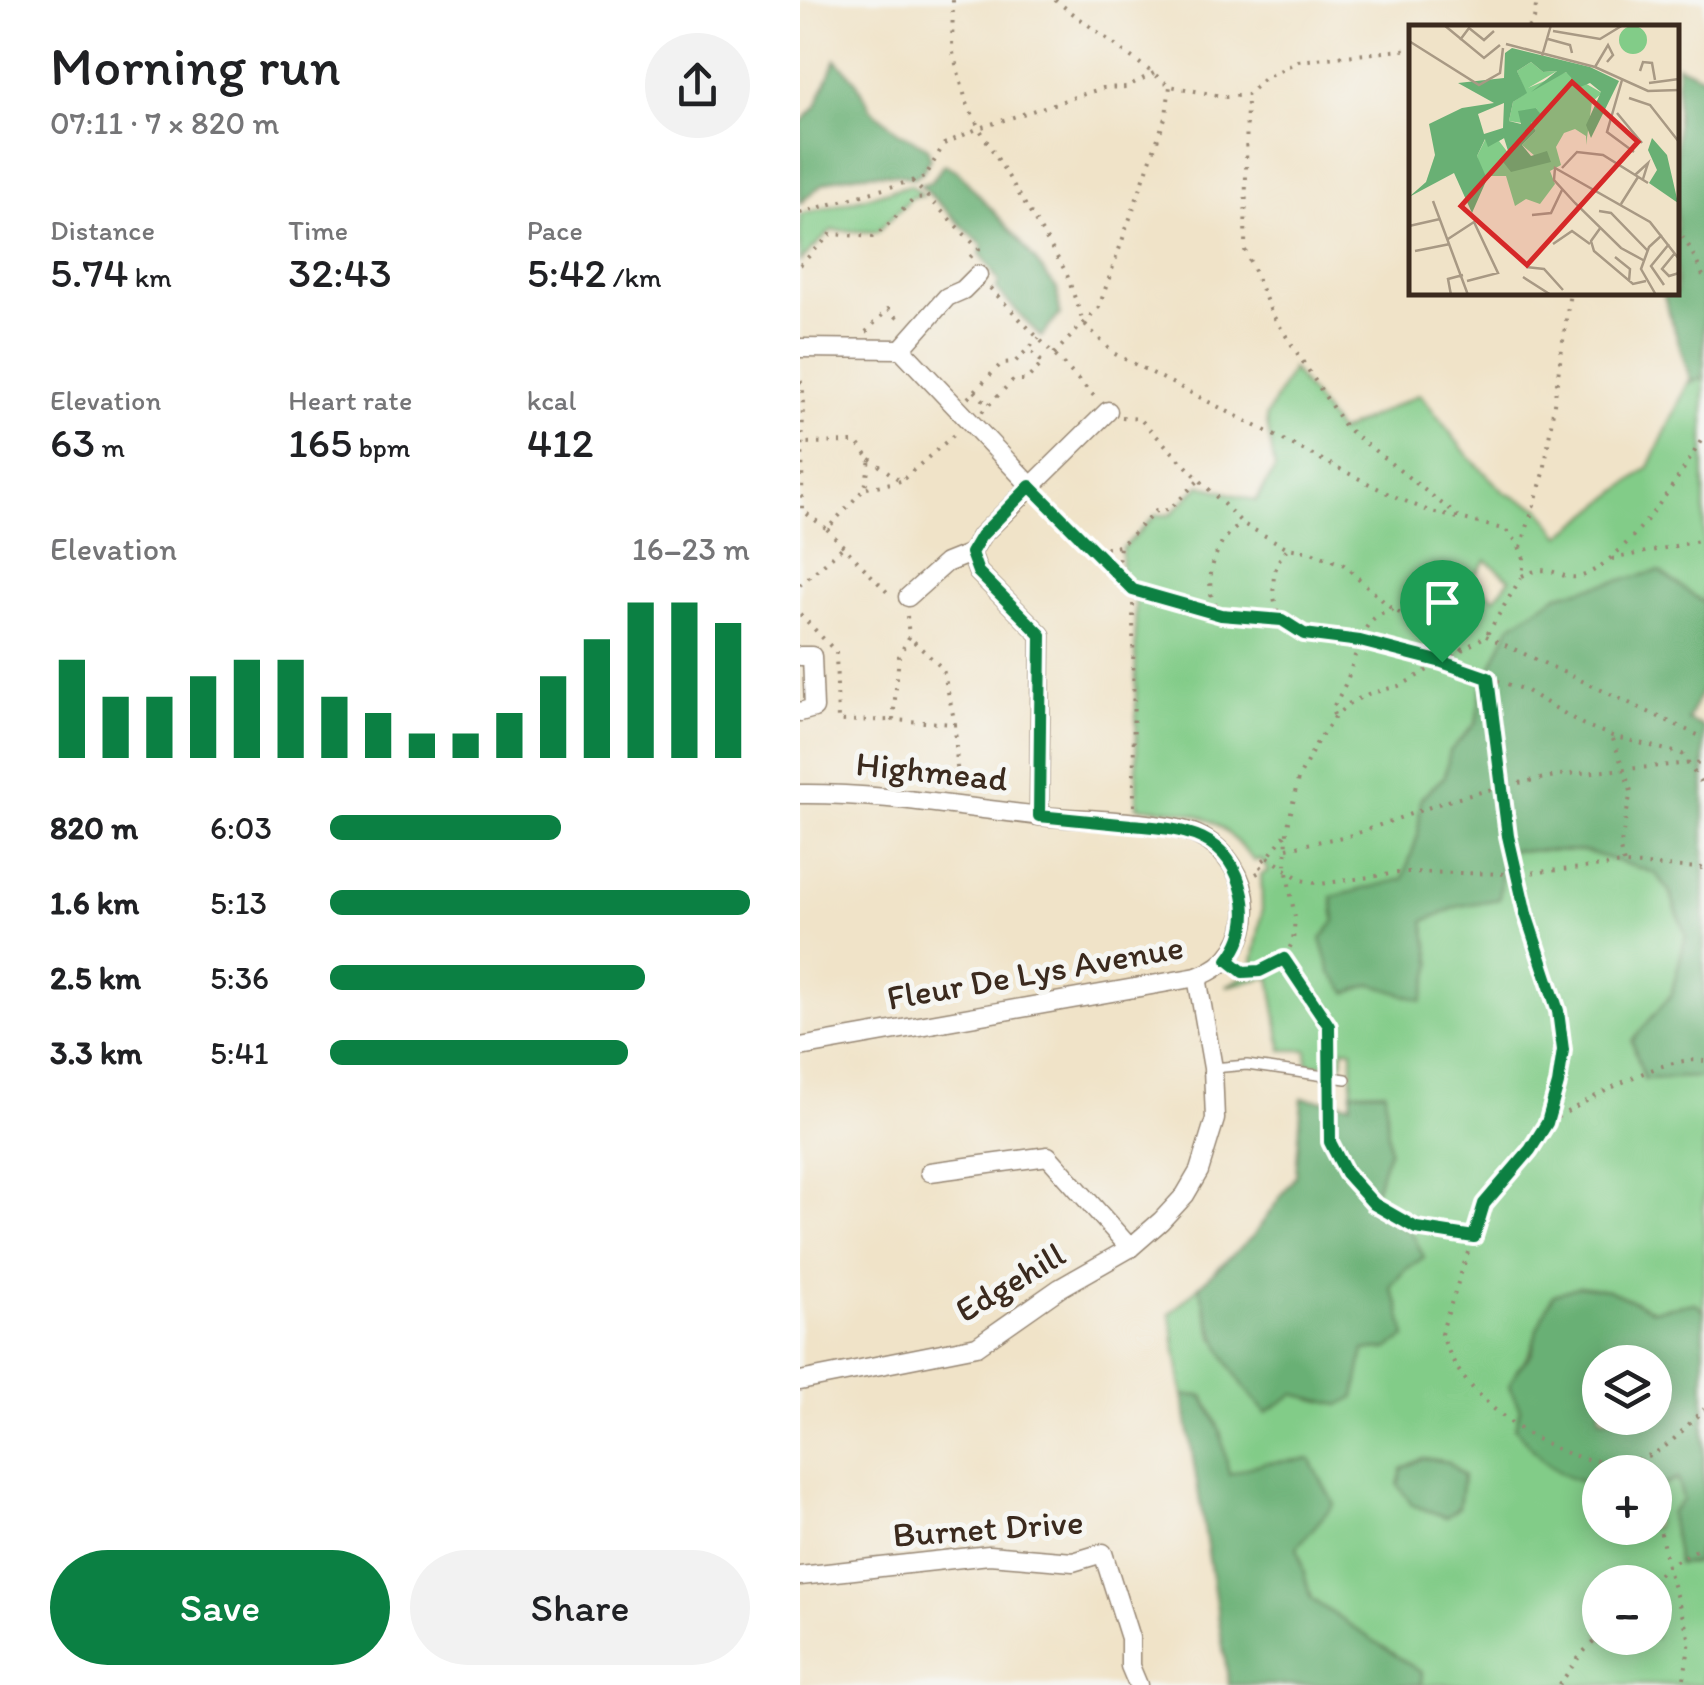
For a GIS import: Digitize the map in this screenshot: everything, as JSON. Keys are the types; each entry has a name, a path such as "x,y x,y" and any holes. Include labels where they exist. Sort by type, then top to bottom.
{"street":[{"path":"901,348 947,297 963,290 978,275"},
{"path":"800,348 901,348 974,419 1030,486"},
{"path":"904,605 946,563 971,553 981,536 1110,410"},
{"path":"971,553 978,572 1041,635 1039,816"},
{"path":"800,656 812,656 814,708 800,712"},
{"name":"Highmead","path":"800,794 856,793 1176,828"},
{"name":"Fleur De Lys Avenue","path":"800,1047 1218,970 1240,942 1246,922 1240,880 1216,845 1176,828"},
{"name":"Edgehill","path":"800,1381 977,1346 1060,1288 1130,1248 1185,1195 1199,1171 1215,1118 1213,1068 1198,976"},
{"name":"Edgehill","path":"930,1172 1048,1156 1130,1248"},
{"name":"Burnet Drive","path":"800,1576 990,1554 1072,1562 1103,1553 1130,1638 1130,1666 1138,1685"}],"lane":[{"path":"1213,1068 1247,1065 1346,1079"}],"path":[{"path":"954,0 952,49 966,100 1066,272 1084,322 1114,353 1391,495 1431,512 1506,530 1524,560 1522,576 1486,636 1402,686 1368,694 1334,717 1316,742 1298,779 1287,831 1293,940 1284,959 1260,971 1243,972 1228,960"},
{"path":"1055,0 1170,86 1226,96 1247,95 1264,78 1298,60 1409,49"},
{"path":"1530,25 1537,0"},
{"path":"800,213 925,177 944,144 979,128 1103,88 1126,87 1154,73"},
{"path":"1054,354 1100,308 1166,116 1170,86"},
{"path":"1247,95 1245,250 1272,314 1345,427 1460,518"},
{"path":"912,182 978,248 978,275 1054,354 1110,410 1140,419 1243,524 1288,548 1344,565 1394,610 1432,627 1464,650"},
{"path":"800,265 831,234 875,237 914,199 928,198"},
{"path":"1679,232 1704,278"},
{"path":"1520,548 1544,473 1570,295"},
{"path":"857,341 888,309 905,325"},
{"path":"964,402 1002,363 1015,362 1039,338"},
{"path":"864,488 901,481 1014,380 1026,380 1042,363 1028,348"},
{"path":"800,381 804,384 802,510 826,528 904,605 909,637 900,656 892,720"},
{"path":"975,391 989,406"},
{"path":"1522,576 1537,568 1568,577 1581,576 1619,553 1690,461 1704,435"},
{"path":"804,443 856,442 870,459 901,481"},
{"path":"826,528 864,488 870,459"},
{"path":"1093,549 1120,546 1156,511 1169,510 1198,481"},
{"path":"1030,486 1133,590 1221,615 1282,620 1304,634 1360,641 1442,662 1525,690 1582,724 1682,754 1704,787"},
{"path":"1221,615 1211,593 1213,571 1226,534 1243,524"},
{"path":"1608,560 1704,540"},
{"path":"800,585 844,546"},
{"path":"1117,574 1120,546"},
{"path":"1282,620 1273,593 1278,558 1288,548"},
{"path":"888,593 903,580 923,584"},
{"path":"1133,590 1134,812"},
{"path":"1334,717 1332,709 1368,622 1381,611 1394,610"},
{"path":"800,614 836,652 838,720 956,724"},
{"path":"1486,636 1704,738"},
{"path":"909,637 943,669 956,724 959,807"},
{"path":"1488,678 1517,874 1558,1011 1563,1050 1547,1123 1530,1150 1484,1204 1441,1334 1460,1374 1493,1409 1538,1440 1582,1460"},
{"path":"1612,736 1632,790 1620,849 1624,864"},
{"path":"1287,848 1352,835 1503,786 1560,775 1704,762"},
{"path":"1252,876 1263,870 1259,863 1287,831"},
{"path":"1268,857 1301,880 1320,884 1405,872 1517,874 1624,864 1704,868"},
{"path":"1284,959 1329,1026 1330,1142 1346,1173 1374,1204 1416,1228 1474,1237"},
{"path":"1547,1123 1628,1081 1687,1058 1704,1062"},
{"path":"1645,1455 1658,1451 1704,1409"},
{"path":"1669,1565 1704,1546"},
{"path":"1672,1582 1690,1640 1683,1685"},
{"path":"1560,1685 1582,1653"}],"green space":[{"path":"836,59 857,83 871,109 898,132 927,147 930,158 913,178 880,174 846,177 825,183 800,203 800,123 815,108"},
{"path":"1679,66 1704,77 1704,378 1691,382 1664,295 1679,295"},
{"path":"944,164 956,170 1015,235 1057,289 1060,314 1041,337 996,289 999,282 980,253 983,246 920,185 931,182"},
{"path":"911,185 923,196 912,197 877,232 832,230 800,261 800,215"},
{"path":"1292,369 1339,432 1420,394 1469,457 1505,493 1540,508 1561,536 1649,467 1690,379 1704,375 1704,604 1482,688 1476,723 1450,751 1445,776 1421,798 1418,835 1403,880 1332,897 1372,984 1422,1000 1424,921 1459,906 1499,899 1503,850 1585,851 1655,873 1670,892 1686,936 1671,995 1632,1041 1704,1077 1704,1311 1695,1303 1653,1310 1608,1290 1537,1329 1529,1353 1509,1386 1520,1409 1582,1469 1582,1545 1672,1545 1672,1481 1677,1479 1700,1535 1704,1522 1704,1685 1421,1685 1422,1673 1311,1599 1297,1547 1263,1463 1229,1474 1220,1431 1204,1396 1183,1395 1170,1314 1199,1286 1214,1338 1294,1394 1339,1405 1364,1350 1387,1349 1399,1306 1390,1287 1405,1270 1412,1233 1369,1207 1389,1150 1384,1092 1352,1092 1352,1050 1343,1049 1342,1066 1307,1064 1307,1050 1282,1050 1270,977 1226,986 1243,977 1260,975 1260,966 1252,967 1262,913 1261,875 1268,871 1261,859 1254,861 1227,833 1203,818 1137,807 1135,592 1121,575 1122,549 1156,515 1170,515 1200,485 1256,501 1275,469 1266,417","holes":["1486,560 1510,579 1495,598 1471,580","1423,1458 1449,1462 1463,1476 1459,1507 1402,1469"]},
{"path":"1659,571 1704,603 1704,686 1688,720 1704,727 1704,1077 1644,1079 1632,1041 1671,995 1686,936 1670,892 1655,873 1585,851 1504,850 1499,899 1459,906 1424,921 1432,965 1422,1001 1372,984 1348,993 1331,973 1321,939 1335,921 1332,897 1403,879 1418,835 1421,798 1445,776 1450,751 1476,723 1482,688 1510,626 1558,595"},
{"path":"1385,1091 1389,1150 1369,1207 1412,1233 1424,1257 1390,1287 1406,1337 1387,1349 1364,1350 1355,1397 1339,1405 1294,1394 1266,1413 1224,1354 1199,1286 1253,1236 1296,1175 1302,1098 1351,1104 1352,1092"},
{"path":"1580,1286 1608,1290 1653,1310 1695,1303 1704,1311 1704,1522 1696,1563 1678,1564 1672,1512 1683,1500 1677,1479 1672,1481 1672,1455 1582,1455 1582,1481 1551,1467 1515,1428 1520,1409 1509,1386 1532,1353 1537,1329 1553,1295"},
{"path":"1183,1395 1203,1396 1220,1431 1229,1474 1263,1463 1310,1459 1334,1504 1297,1547 1311,1599 1422,1673 1421,1685 1229,1685"},
{"path":"1423,1458 1449,1462 1463,1476 1459,1507 1446,1517 1412,1505 1398,1485 1402,1469"}],"route":[{"path":"1030,486 1133,590 1221,615 1282,620 1304,634 1360,641 1442,662 1488,678 1508,836 1526,914 1558,1011 1563,1050 1547,1123 1530,1150 1484,1204 1474,1237 1416,1228 1374,1204 1346,1173 1330,1142 1329,1026 1284,959 1260,971 1243,972 1228,960 1240,942 1246,922 1245,903 1240,880 1216,845 1176,828 1039,816 1041,635 978,572 971,553 981,536 1030,486"}]}
